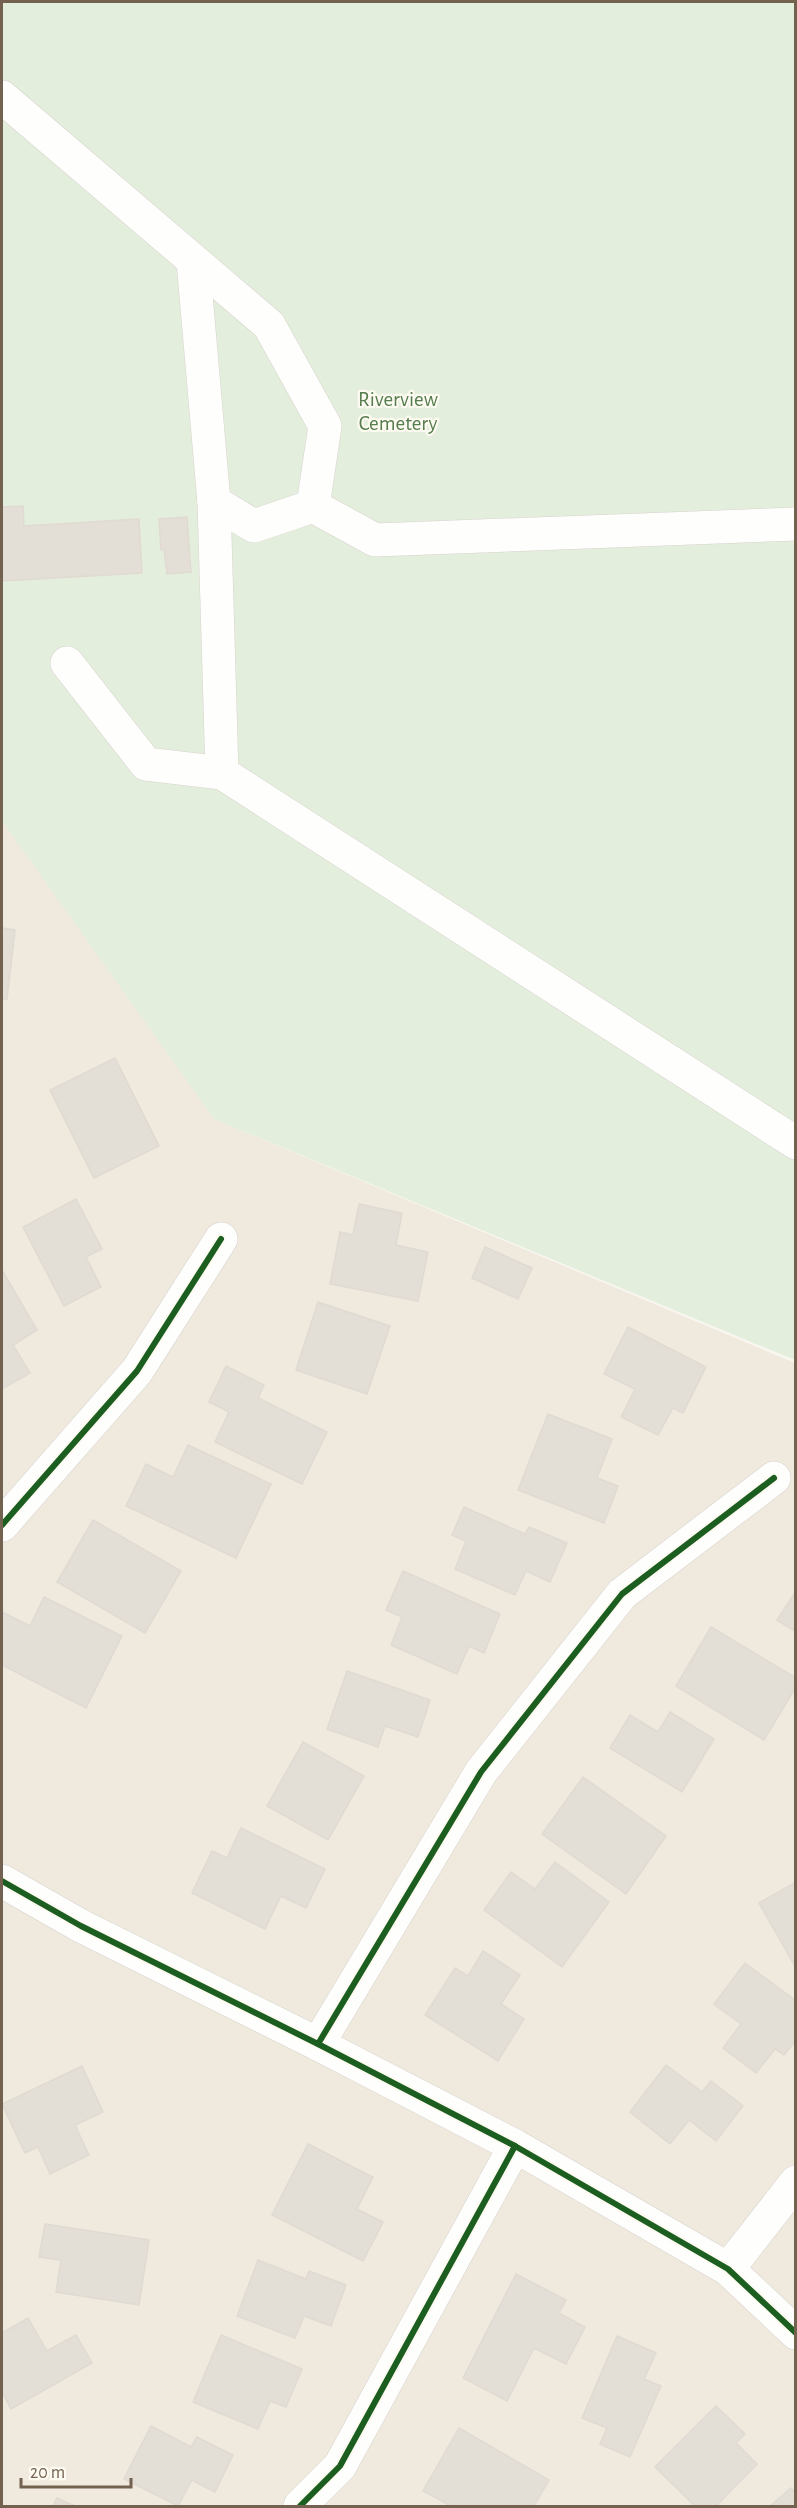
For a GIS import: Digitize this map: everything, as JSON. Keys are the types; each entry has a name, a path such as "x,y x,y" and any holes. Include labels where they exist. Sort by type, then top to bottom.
{"street":[{"path":"2,97 268,325 325,426 313,506"},
{"path":"193,261 214,502 222,773"},
{"path":"214,502 254,526 313,506 375,540 795,524"},
{"path":"67,663 146,764 222,773 795,1143"},
{"path":"2,1525 137,1371 221,1239"},
{"path":"318,2044 482,1772 622,1594 774,1478"},
{"path":"2,1881 81,1926 318,2044 515,2146 728,2270 795,2333"},
{"path":"300,2506 340,2466 515,2146"},
{"path":"728,2270 795,2182"}],"shaded area":[{"path":"2,812 214,1119 795,1363 795,2506 2,2506"}],"green space":[{"name":"Riverview Cemetery","path":"2,2 795,2 795,1360 214,1119 2,821"}],"building":[{"path":"23,506 24,526 139,519 142,573 2,581 2,507"},
{"path":"187,517 191,572 167,574 164,549 161,550 159,519"},
{"path":"2,928 15,930 7,999 2,999"},
{"path":"115,1058 159,1146 94,1178 50,1090"},
{"path":"76,1199 102,1249 86,1257 101,1287 64,1306 23,1227"},
{"path":"359,1204 402,1213 396,1245 428,1252 418,1301 330,1284 340,1232 353,1235"},
{"path":"485,1247 532,1268 518,1299 472,1278"},
{"path":"2,1270 37,1330 13,1345 30,1373 2,1389"},
{"path":"318,1302 390,1326 367,1394 296,1370"},
{"path":"628,1327 706,1367 683,1413 673,1408 658,1435 621,1417 635,1389 604,1374"},
{"path":"226,1366 264,1385 258,1398 327,1432 302,1484 215,1442 229,1412 209,1402"},
{"path":"548,1414 612,1439 597,1478 618,1486 604,1523 518,1490"},
{"path":"188,1445 271,1484 236,1558 126,1506 146,1464 173,1477"},
{"path":"464,1507 525,1534 529,1527 567,1543 550,1582 526,1571 515,1595 455,1569 466,1541 452,1535"},
{"path":"93,1520 181,1571 145,1633 57,1582"},
{"path":"403,1571 500,1614 484,1653 469,1646 457,1674 391,1645 402,1617 386,1610"},
{"path":"796,1591 796,1632 777,1620"},
{"path":"44,1597 122,1636 86,1708 2,1665 2,1612 30,1626"},
{"path":"711,1627 796,1678 796,1687 764,1740 676,1686"},
{"path":"347,1671 430,1700 418,1737 385,1726 378,1747 327,1729"},
{"path":"670,1712 714,1739 682,1792 610,1748 630,1715 658,1732"},
{"path":"303,1742 364,1776 328,1840 267,1806"},
{"path":"583,1777 666,1836 626,1894 542,1834"},
{"path":"241,1828 325,1869 306,1908 281,1896 265,1929 192,1893 212,1851 227,1858"},
{"path":"555,1862 609,1902 562,1967 484,1910 511,1872 535,1889"},
{"path":"796,1882 796,1968 759,1903"},
{"path":"483,1951 520,1975 501,2004 524,2019 498,2061 425,2015 455,1968 468,1976"},
{"path":"745,1963 796,2001 796,2040 784,2055 775,2049 756,2073 723,2048 741,2024 714,2004"},
{"path":"666,2065 702,2092 711,2081 743,2106 716,2141 689,2120 670,2144 630,2112"},
{"path":"82,2066 103,2112 75,2125 89,2155 50,2174 38,2147 25,2153 2,2104"},
{"path":"308,2144 373,2177 357,2209 383,2222 363,2261 272,2215"},
{"path":"45,2224 149,2240 139,2305 56,2292 61,2260 39,2257"},
{"path":"258,2260 306,2279 309,2271 346,2285 331,2326 304,2316 295,2338 237,2316"},
{"path":"516,2274 566,2300 559,2313 585,2327 566,2364 534,2348 507,2401 463,2378"},
{"path":"28,2318 47,2351 76,2335 92,2363 11,2409 2,2392 2,2333"},
{"path":"221,2335 302,2369 286,2407 270,2401 258,2429 193,2402"},
{"path":"617,2336 656,2353 644,2379 661,2386 630,2457 600,2444 607,2428 582,2418"},
{"path":"716,2406 745,2434 736,2443 757,2464 716,2506 695,2506 655,2467"},
{"path":"151,2426 191,2447 197,2437 233,2455 215,2492 192,2480 178,2506 124,2479"},
{"path":"459,2428 549,2480 534,2506 451,2506 423,2491"},
{"path":"791,2488 796,2493 796,2506 770,2506"},
{"path":"57,2498 75,2506 53,2506"}],"cycle path":[{"path":"2,1525 137,1371 221,1239"},
{"path":"318,2044 481,1772 622,1594 774,1478"},
{"path":"2,1881 81,1926 318,2044 515,2146 728,2269 796,2333"},
{"path":"300,2506 340,2466 515,2146"}]}
